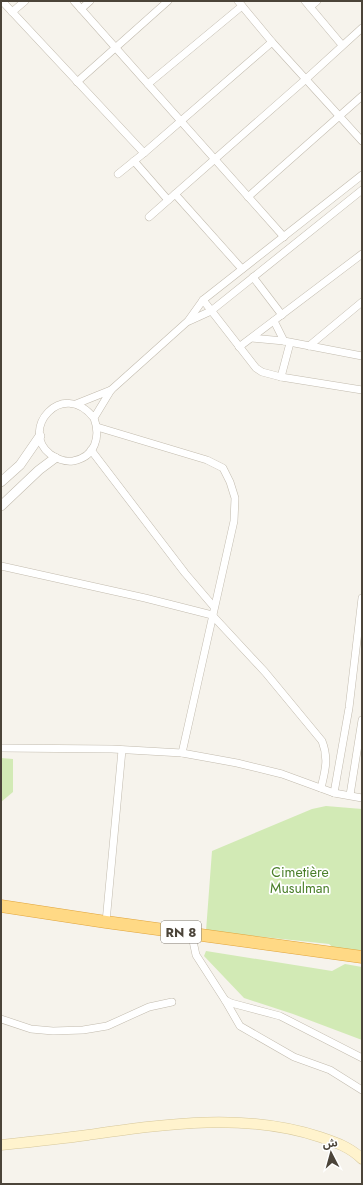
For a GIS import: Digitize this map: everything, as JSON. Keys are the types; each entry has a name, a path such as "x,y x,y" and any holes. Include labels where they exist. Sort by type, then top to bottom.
{"highway":[{"name":"RN 8","path":"1,906 362,957"},
{"name":"RN 8","path":"1,914 362,964"}],"main road":[{"path":"1,1146 152,1126 200,1122 228,1122 279,1127 305,1132 339,1143 357,1154 362,1159"}],"street":[{"path":"2,1 144,154"},
{"path":"12,12 25,1"},
{"path":"74,1 284,237"},
{"path":"81,9 90,1"},
{"path":"77,82 168,1"},
{"path":"305,1 342,45"},
{"path":"310,7 317,1"},
{"path":"148,84 240,3 272,42 362,141"},
{"path":"149,217 362,28"},
{"path":"118,174 144,154 272,42"},
{"path":"248,197 362,96"},
{"path":"134,161 168,200"},
{"path":"94,418 111,390 188,321 203,300 362,175"},
{"path":"188,321 211,310 362,190"},
{"path":"175,194 242,270"},
{"path":"239,347 362,254"},
{"path":"253,277 282,315"},
{"path":"203,300 256,368 262,372 281,377 362,390"},
{"path":"309,346 362,302"},
{"path":"274,321 287,342 281,377"},
{"path":"252,338 287,342 362,356"},
{"path":"76,404 88,411 94,418 97,427 97,436 95,445 82,458 73,461 64,461 55,458 47,452 42,445 40,427 43,419 48,412 55,407 63,404 76,404 111,390"},
{"path":"97,427 207,460 223,468 236,498 234,521 182,753"},
{"path":"1,482 20,465 40,436"},
{"path":"91,450 184,573 214,607"},
{"path":"1,506 39,470 55,458"},
{"path":"1,566 145,598 212,615 265,672 322,741 326,752 326,766 321,788"},
{"path":"334,792 349,708 362,598"},
{"path":"350,795 362,720"},
{"path":"1,748 122,750 182,753 238,763 282,774 334,792 362,798"},
{"path":"106,922 122,750"},
{"path":"193,941 196,955 240,1026 294,1057 330,1070 362,1090"},
{"path":"225,1000 231,1003 280,1016 362,1058"},
{"path":"1,1019 31,1029 53,1032 83,1030 107,1026 149,1007 172,1002"}],"green space":[{"path":"1,758 13,759 13,792 1,802"},
{"name":"Cimetière Musulman","path":"326,806 362,809 362,957 340,954 329,944 206,931 212,851 312,809"},
{"path":"206,951 332,971 345,964 362,967 362,1040 293,1014 244,998 204,956"}]}
